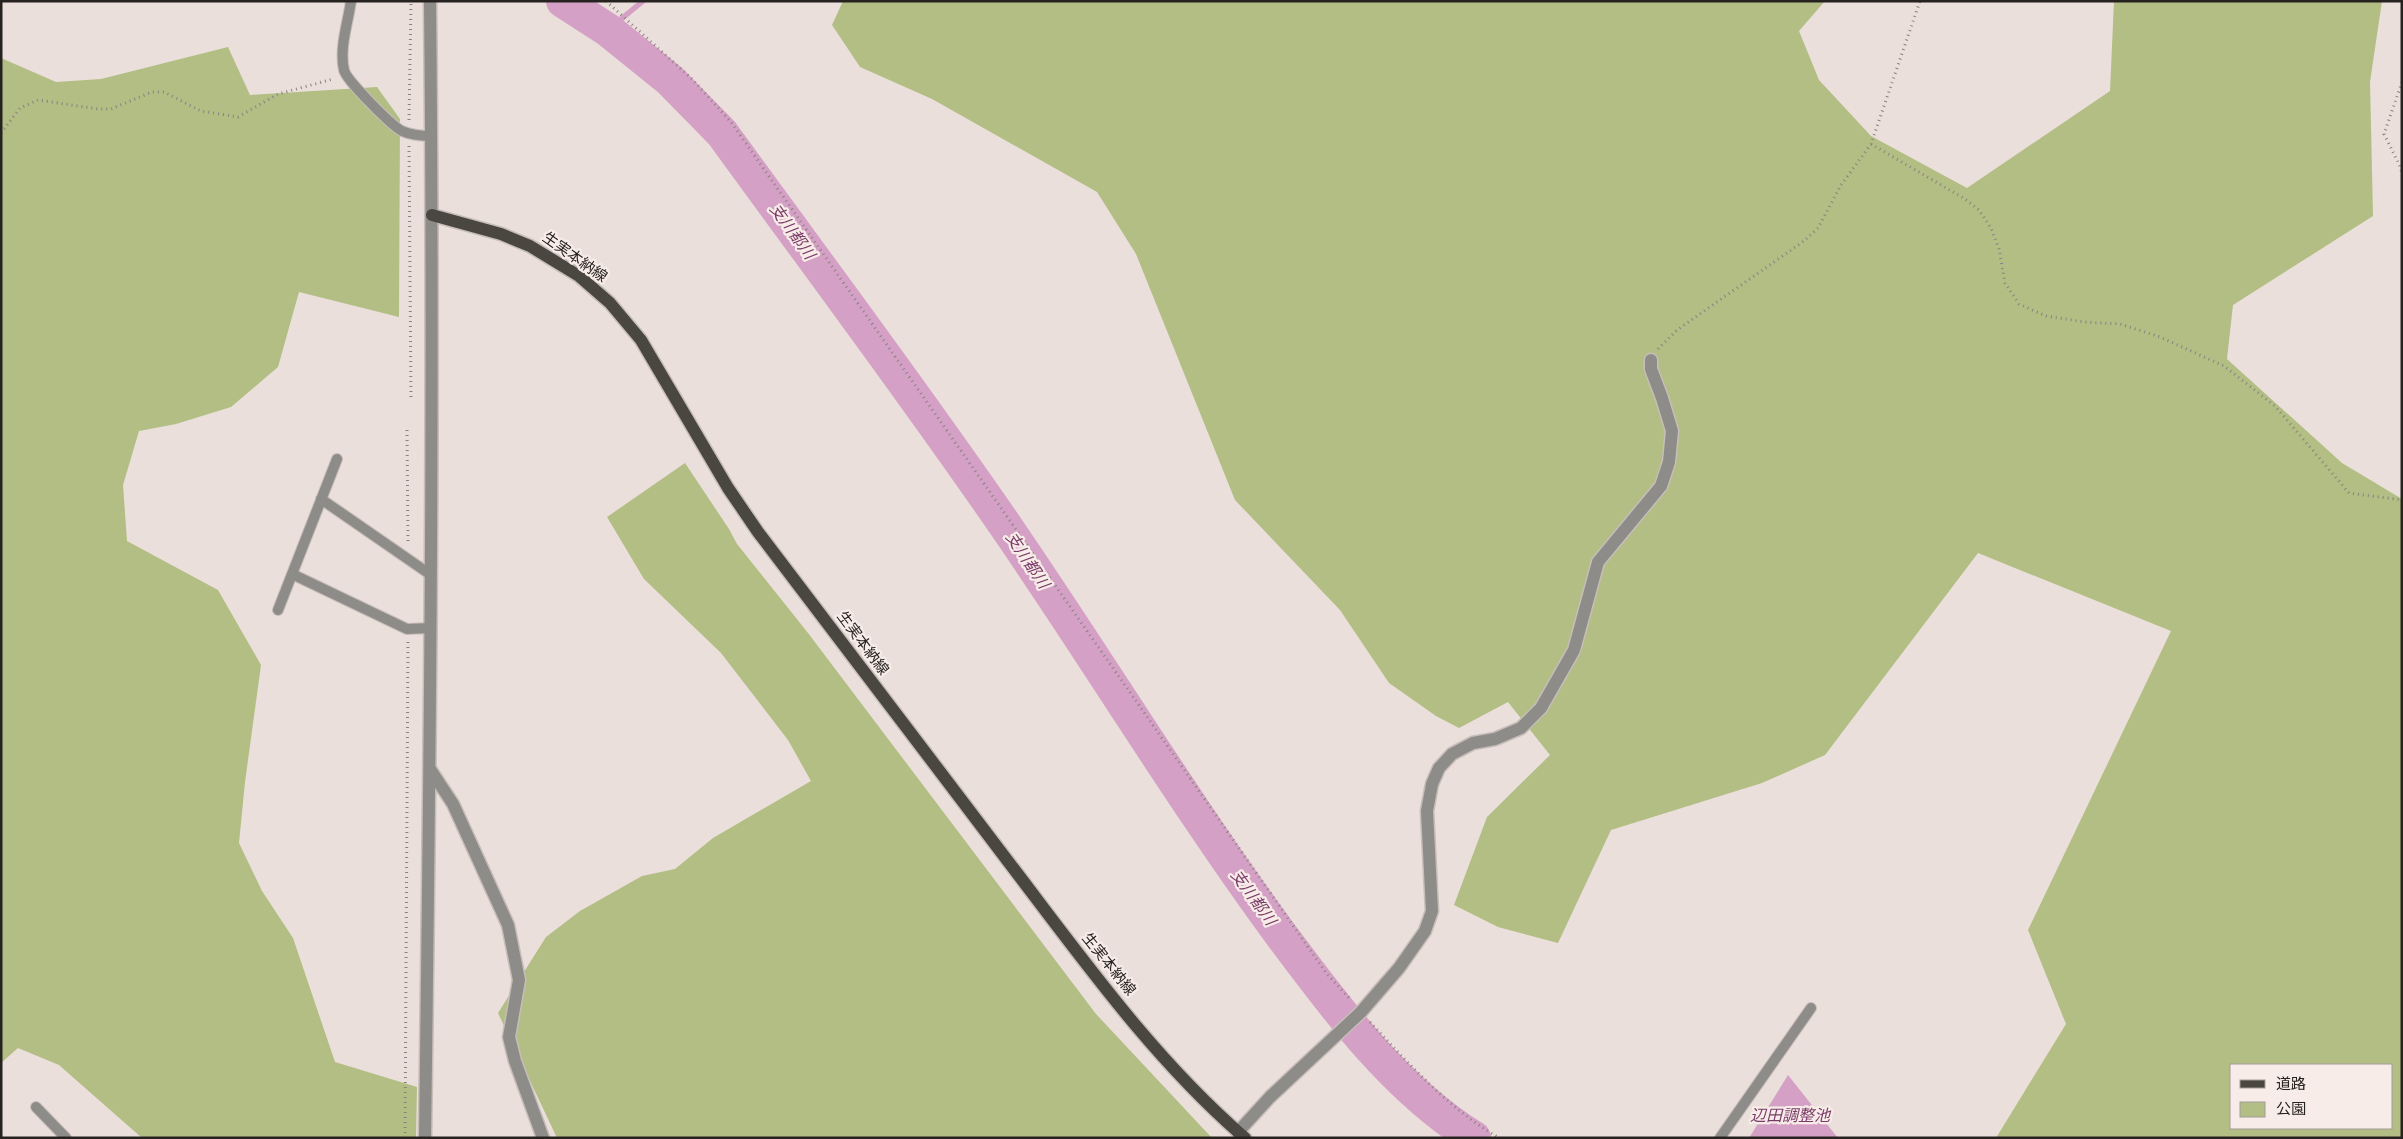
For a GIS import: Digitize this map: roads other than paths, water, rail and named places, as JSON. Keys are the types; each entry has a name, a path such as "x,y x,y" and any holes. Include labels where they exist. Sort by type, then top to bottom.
{"main road":[{"name":"生実本納線","path":"432,215 502,234 530,246 579,276 610,303 641,340 728,488 764,540 1086,963 1160,1052 1241,1135"}],"street":[{"path":"425,1138 431,628 432,136 430,1"},
{"path":"1241,1135 1270,1097 1359,1014 1399,968 1425,931 1432,911 1427,811 1432,784 1439,768 1452,754 1472,743 1495,739 1521,728 1541,708 1574,650 1598,562 1661,486 1669,462 1672,431 1651,369 1651,360"},
{"path":"430,769 453,804 508,925 519,980 508,1038 514,1062 543,1138"}],"lane":[{"path":"351,1 342,56 346,75 352,84 401,130 432,136"},
{"path":"278,610 337,459"},
{"path":"321,499 431,575"},
{"path":"292,574 406,629 431,628"},
{"path":"1720,1138 1811,1008"},
{"path":"36,1107 66,1138"}],"water":[{"name":"辺田調整池","path":"1788,1075 1838,1138 1749,1138"}],"waterway":[{"name":"支川都川","path":"563,1 608,30 670,80 722,133 972,478 1041,578 1175,782 1279,932 1344,1017 1391,1070 1445,1118 1474,1138"},
{"path":"608,30 643,1"}]}
